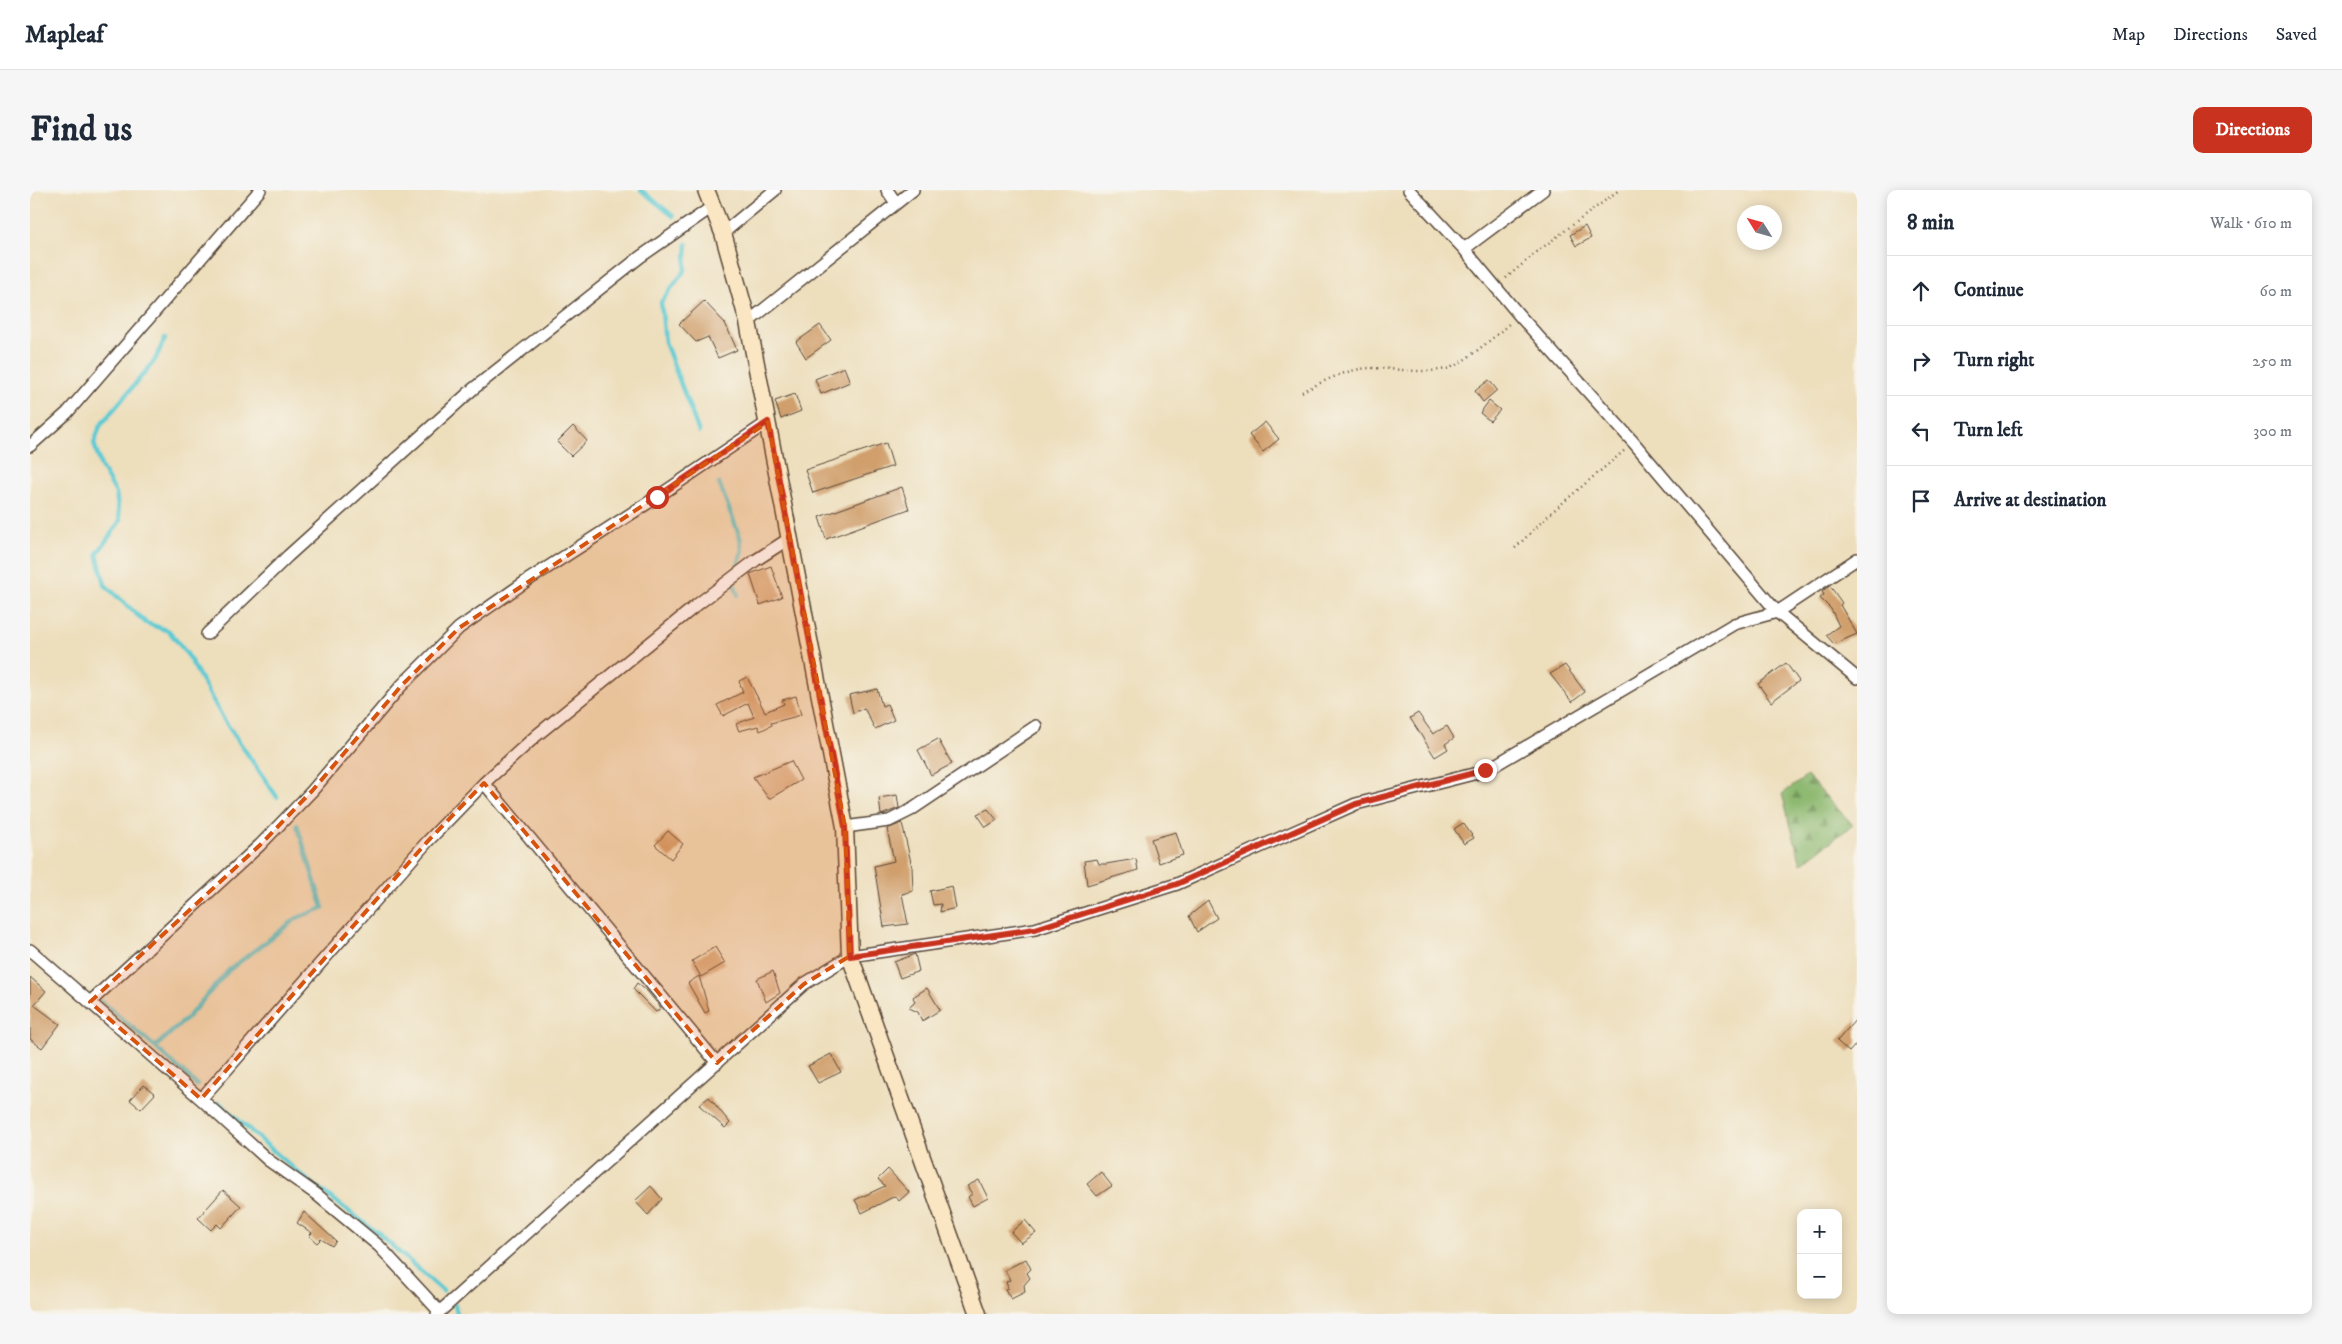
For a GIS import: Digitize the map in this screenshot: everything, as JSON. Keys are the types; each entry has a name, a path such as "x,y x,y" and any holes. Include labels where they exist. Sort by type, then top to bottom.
{"street":[{"path":"30,446 67,413 260,190"},
{"path":"706,190 723,233 748,322 845,827 850,956 978,1314"},
{"path":"723,233 775,190"},
{"path":"887,190 896,204"},
{"path":"748,322 913,190"},
{"path":"1409,190 1464,249 1494,287 1634,443 1777,612 1857,678"},
{"path":"1464,249 1543,190"},
{"path":"208,634 288,556 473,389 640,257 712,206"},
{"path":"90,1002 260,845 312,792 401,686 459,628 768,422"},
{"path":"201,1099 427,842 484,783 537,736 698,604 756,560 790,538"},
{"path":"30,951 201,1099 268,1160 316,1194 379,1246 438,1313 804,984 850,956 1035,929 1177,884 1356,804 1485,770 1734,624 1777,612 1857,559"},
{"path":"845,827 889,821 911,810 1036,726"},
{"path":"484,783 716,1062"}],"path":[{"path":"1494,287 1619,190"},
{"path":"1302,392 1330,378 1368,368 1394,371 1447,369 1496,336 1519,315"},
{"path":"1515,548 1553,510 1634,443"}],"highlighted area":[{"path":"768,422 845,827 850,956 804,984 717,1063 484,783 427,842 201,1099 90,1002 260,845 312,791 401,686 459,628"}],"green space":[{"path":"1807,776 1853,825 1801,864 1782,794"}],"building":[{"path":"1585,226 1591,238 1576,246 1570,235"},
{"path":"704,301 725,323 737,350 718,358 708,337 696,342 679,324"},
{"path":"820,325 831,340 806,358 796,342"},
{"path":"844,367 850,382 821,394 815,379"},
{"path":"1489,380 1497,390 1483,402 1475,391"},
{"path":"795,394 801,411 781,419 775,401"},
{"path":"1489,401 1500,410 1490,421 1480,413"},
{"path":"1265,422 1279,439 1263,452 1249,435"},
{"path":"573,426 587,441 571,456 557,442"},
{"path":"886,443 893,466 813,493 805,470"},
{"path":"902,487 909,509 826,539 819,517"},
{"path":"771,566 782,597 760,605 750,574"},
{"path":"1830,586 1842,603 1840,605 1857,634 1834,644 1826,635 1839,626 1831,609 1820,598 1824,595 1822,591"},
{"path":"1786,663 1799,681 1771,702 1758,684"},
{"path":"1565,665 1585,692 1572,702 1550,674"},
{"path":"747,677 765,712 784,704 782,700 796,696 801,715 771,723 772,725 760,731 758,726 739,731 736,724 754,717 748,703 723,716 717,705 743,692 739,681"},
{"path":"877,689 882,706 887,704 894,720 875,729 864,708 853,713 849,695"},
{"path":"1418,713 1433,734 1447,726 1454,738 1445,744 1448,749 1435,757 1410,718"},
{"path":"938,739 952,764 931,775 918,750"},
{"path":"791,761 801,780 769,799 753,777"},
{"path":"897,795 899,808 881,815 879,798"},
{"path":"988,809 997,820 986,827 977,814"},
{"path":"902,823 912,867 913,891 902,894 908,924 884,927 874,866 894,861 887,829"},
{"path":"1463,823 1474,838 1464,844 1454,829"},
{"path":"668,831 683,844 671,859 655,845"},
{"path":"1176,832 1183,855 1159,863 1151,839"},
{"path":"1097,859 1099,864 1106,864 1136,859 1138,870 1087,885 1084,861"},
{"path":"952,886 956,908 940,912 941,904 933,905 930,891"},
{"path":"1208,901 1217,918 1197,932 1189,916"},
{"path":"715,947 725,963 701,977 692,961"},
{"path":"915,954 919,971 900,978 894,962"},
{"path":"773,971 780,993 766,1002 757,979"},
{"path":"699,976 709,1011 705,1013 688,983"},
{"path":"30,977 46,991 34,1005 60,1024 42,1048 30,1039"},
{"path":"637,983 647,991 661,1008 656,1012 633,989"},
{"path":"927,988 940,1010 922,1021 918,1012 909,1008 915,1002 913,997"},
{"path":"1857,1018 1857,1043 1849,1052 1837,1041"},
{"path":"831,1054 841,1072 818,1083 808,1066"},
{"path":"144,1085 155,1094 141,1109 130,1100"},
{"path":"709,1097 730,1123 725,1128 699,1105"},
{"path":"888,1169 909,1192 899,1201 895,1196 862,1213 855,1200 885,1186 878,1179"},
{"path":"1101,1172 1112,1186 1097,1196 1087,1184"},
{"path":"979,1180 988,1198 973,1206 968,1197 972,1194 967,1186"},
{"path":"651,1186 662,1199 648,1215 635,1201"},
{"path":"223,1190 241,1206 221,1228 217,1224 211,1230 198,1218"},
{"path":"304,1212 336,1241 332,1246 321,1239 317,1243 309,1236 312,1233 297,1223"},
{"path":"1025,1220 1036,1233 1021,1243 1011,1232"},
{"path":"1026,1259 1031,1269 1027,1273 1030,1278 1024,1285 1025,1292 1011,1299 1005,1289 1008,1288 1006,1282 1010,1280 1005,1270"}],"waterway":[{"path":"641,190 673,216"},
{"path":"687,244 685,270 661,302 665,342 699,432"},
{"path":"165,338 155,360 100,426 94,443 101,467 116,493 120,521 97,554 105,585 146,623 169,631 187,654 224,720 277,797"},
{"path":"719,483 740,537 742,551 736,572"},
{"path":"734,584 738,595"},
{"path":"197,1085 155,1047 188,1017 229,970 297,918 323,908 297,825"},
{"path":"101,1001 155,1047"},
{"path":"219,1103 301,1175 380,1235 443,1291"},
{"path":"455,1305 457,1314"}],"route":[{"path":"657,497 768,422 845,827 850,956 1035,929 1177,884 1356,804 1485,770"}]}
